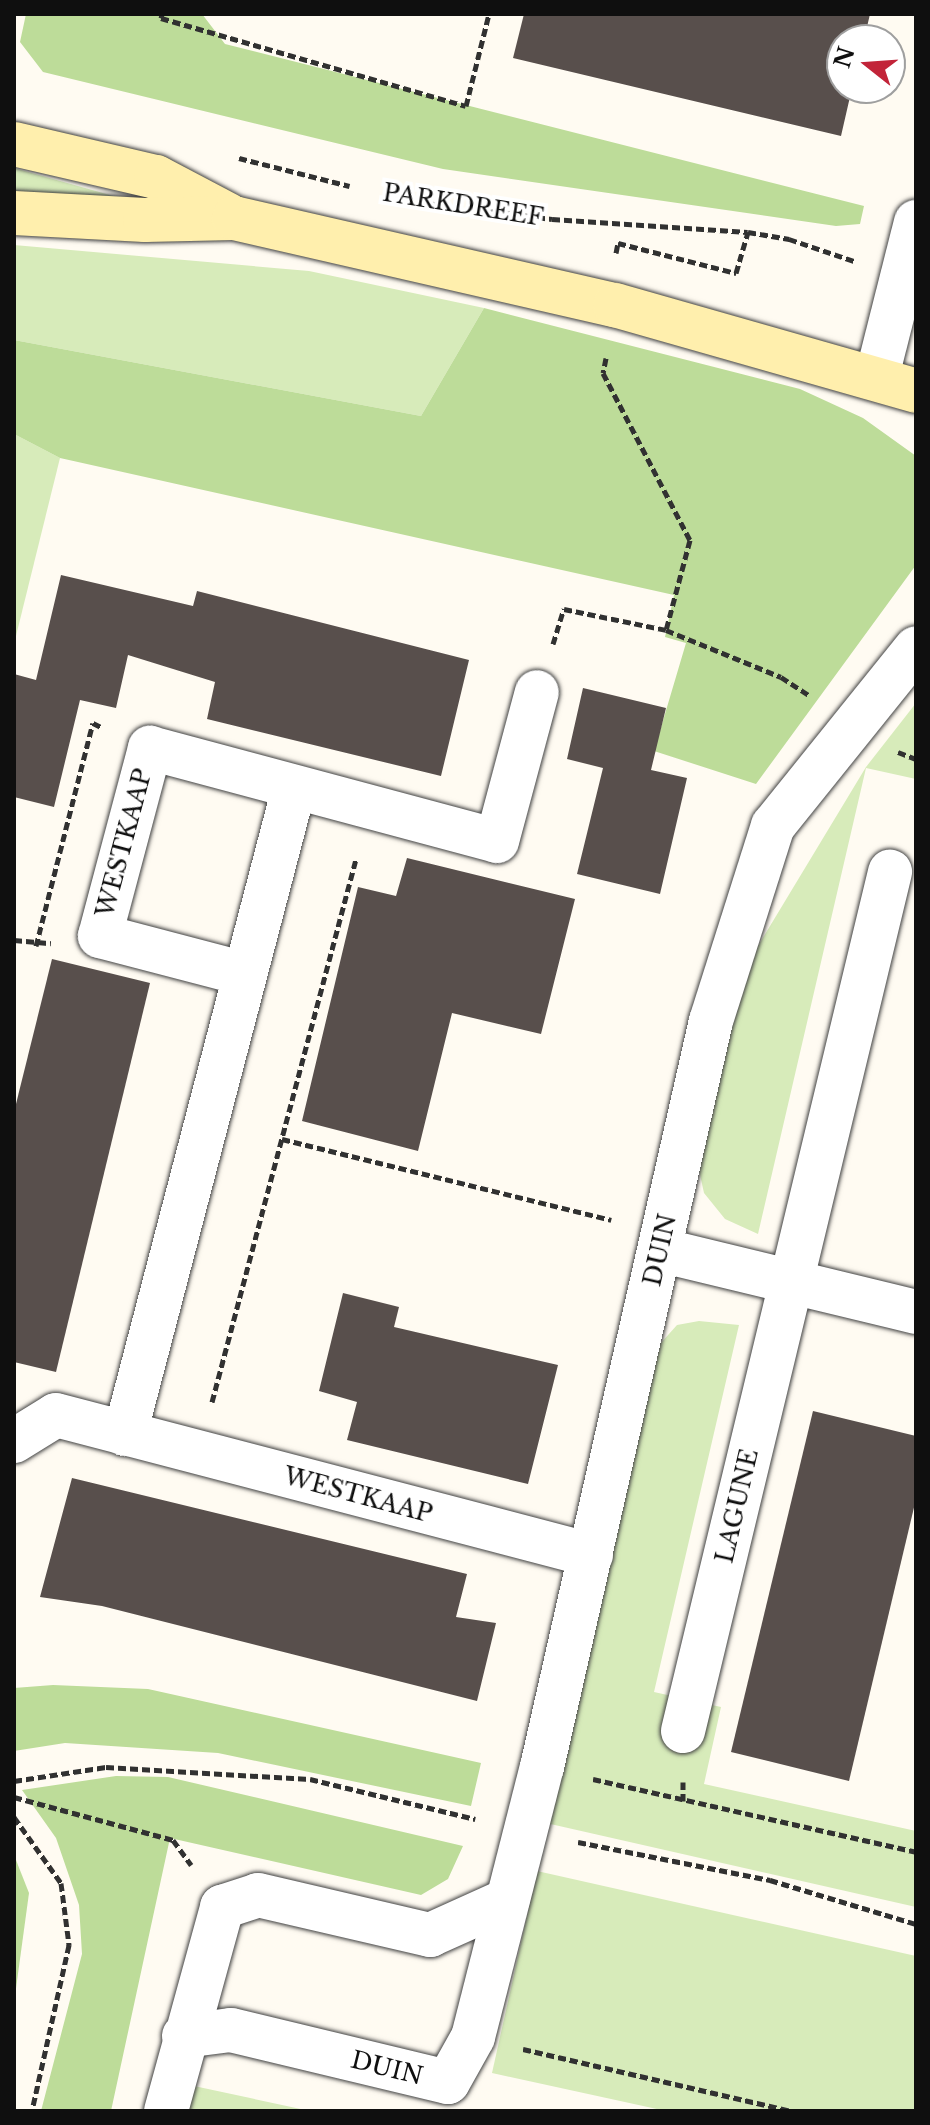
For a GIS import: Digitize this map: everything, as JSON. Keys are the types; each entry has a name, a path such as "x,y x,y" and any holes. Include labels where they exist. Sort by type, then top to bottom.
{"street":[{"path":"14,144 156,177 234,218"},
{"path":"14,213 145,220 234,218 615,305 896,384"},
{"path":"916,222 903,277 896,384 916,419"},
{"name":"DUIN","path":"184,2036 231,2030 448,2082 473,2037 542,1767 711,1021 773,826 916,648"},
{"name":"WESTKAAP","path":"245,974 100,936 150,748 497,841 537,692"},
{"path":"125,1434 294,788"},
{"name":"LAGUNE","path":"683,1731 890,872"},
{"path":"662,1241 791,1282 916,1312"},
{"name":"WESTKAAP","path":"14,1441 56,1415 591,1555"},
{"path":"166,2111 184,2036 222,1907 258,1895 430,1935 508,1900"}],"path":[{"path":"162,14 161,18 466,106 489,14"},
{"name":"PARKDREEF","path":"226,155 363,189"},
{"name":"PARKDREEF","path":"408,201 552,219 748,232 789,239 903,277"},
{"path":"666,630 690,540 603,373 615,305 618,243 736,273 748,232"},
{"path":"537,692 564,609 666,630 781,677 916,759"},
{"path":"199,1453 370,808"},
{"path":"282,1139 662,1241"},
{"path":"14,1781 106,1767 310,1779 527,1831 770,1880 916,1924"},
{"path":"542,1767 916,1852"},
{"path":"14,1797 173,1840"},
{"path":"14,1817 61,1883 69,1945 32,2111"},
{"path":"473,2037 791,2111"}],"green space":[{"path":"26,14 202,14 225,44 864,206 860,224 836,226 443,169 43,72 20,42"},
{"path":"14,168 117,197 14,191"},
{"path":"14,245 309,271 484,308 421,416 14,340"},
{"path":"484,308 800,389 863,418 916,456 916,565 756,784 654,751 686,643 665,637 674,595 60,458 14,434 14,340 421,416"},
{"path":"14,434 60,458 14,644"},
{"path":"916,703 916,779 866,768 758,1234 725,1219 704,1193 699,1170 741,974 866,767"},
{"path":"699,1321 739,1325 654,1692 721,1707 704,1784 916,1831 916,1907 546,1823 652,1353 677,1325"},
{"path":"53,1685 148,1689 481,1763 471,1806 218,1753 65,1743 14,1751 14,1688"},
{"path":"116,1776 168,1777 463,1846 448,1879 421,1895 170,1838 111,2111 41,2111 82,1954 79,1905 56,1838 22,1790"},
{"path":"14,1855 29,1893 14,2003"},
{"path":"537,1871 916,1956 916,2111 666,2111 492,2073"},
{"path":"194,2086 310,2111 187,2111"}],"building":[{"path":"524,14 870,14 868,24 826,24 826,104 848,104 841,136 513,58"},
{"path":"61,575 193,606 197,591 469,660 441,776 207,719 215,682 128,655 116,708 80,700 54,807 14,797 14,674 36,680"},
{"path":"583,688 666,708 651,770 687,778 660,894 577,874 603,768 567,759"},
{"path":"407,858 575,899 541,1034 452,1013 418,1151 302,1121 358,887 396,896"},
{"path":"52,959 150,983 56,1372 14,1362 14,1112"},
{"path":"343,1293 399,1307 394,1327 558,1365 528,1484 347,1440 357,1402 319,1391"},
{"path":"813,1411 916,1436 916,1499 849,1781 731,1752"},
{"path":"72,1478 467,1574 456,1617 496,1623 477,1701 102,1606 40,1597"}]}
